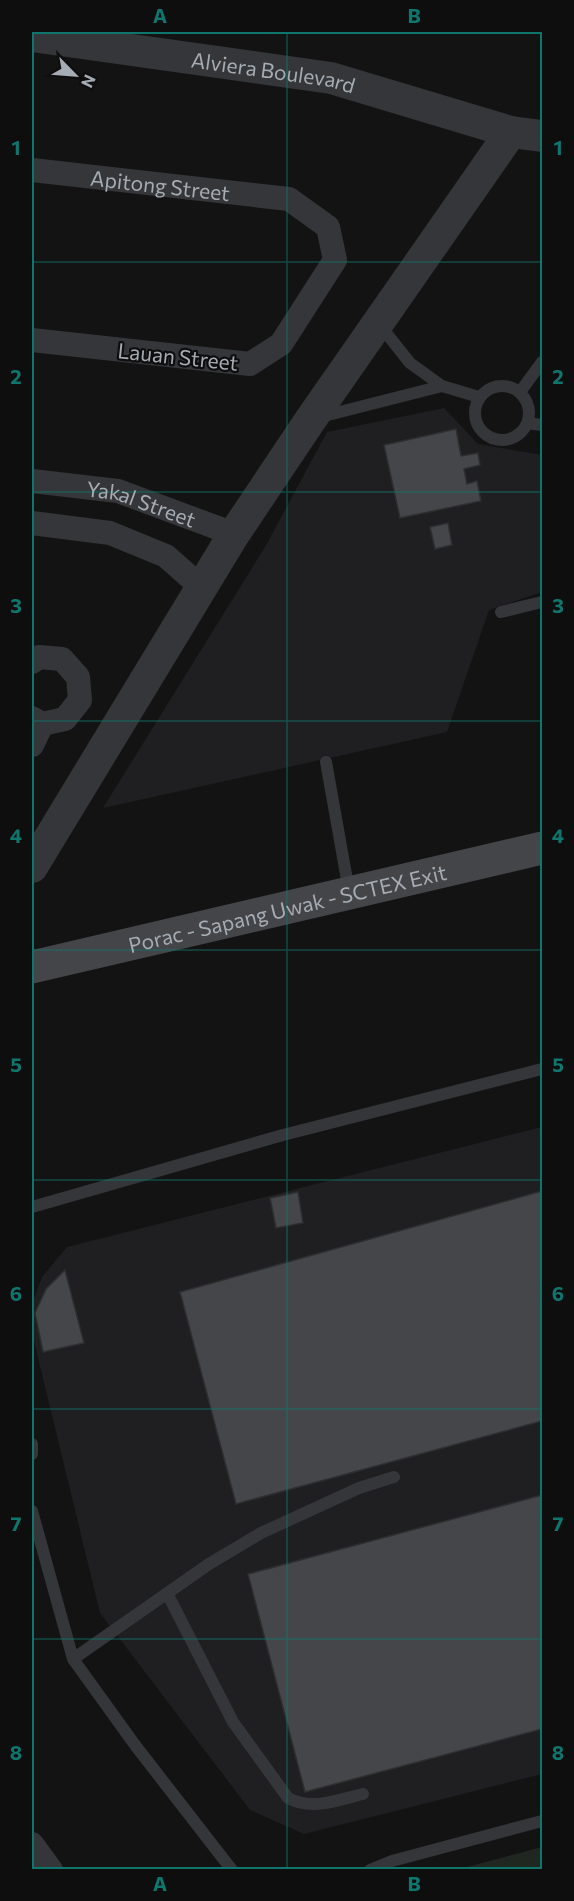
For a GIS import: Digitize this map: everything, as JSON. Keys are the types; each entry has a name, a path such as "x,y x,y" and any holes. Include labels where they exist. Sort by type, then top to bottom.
{"main road":[{"name":"Porac - Sapang Uwak - SCTEX Exit","path":"32,967 543,848"}],"street":[{"name":"Alviera Boulevard","path":"32,36 331,78 511,132"},
{"path":"511,132 543,136"},
{"path":"511,132 543,156"},
{"path":"32,867 234,534 310,419 511,132"},
{"name":"Apitong Street","path":"32,170 289,199"},
{"name":"Lauan Street","path":"32,340 250,364 281,344 335,260 328,227 289,199"},
{"name":"Yakal Street","path":"201,587 166,556 110,533 36,523 38,482 118,491 234,534"},
{"path":"32,662 39,657 62,659 78,677 80,700 65,719 35,729"},
{"path":"32,1844 51,1869"}],"lane":[{"path":"378,323 410,363 442,386 479,397"},
{"path":"520,392 543,362"},
{"path":"310,419 442,386"},
{"path":"498,386 509,386 520,392 527,401 529,412 527,423 521,433 511,439 500,441 488,437 480,430 475,420 474,408 479,397 487,389 498,386"},
{"path":"527,423 543,425"},
{"path":"501,612 543,602"},
{"path":"326,762 349,892"},
{"path":"32,1207 283,1135 543,1069"},
{"path":"32,1444 32,1454"},
{"path":"73,1659 167,1593 261,1533 359,1488 394,1477"},
{"path":"32,1511 73,1659 135,1745 232,1869"},
{"path":"167,1593 233,1722 288,1798 299,1804 308,1805 363,1794"},
{"path":"370,1869 543,1821"}],"shaded area":[{"path":"444,408 478,444 542,455 542,592 489,610 447,732 103,808 265,547 327,432"},
{"path":"542,1127 542,1774 304,1834 250,1810 100,1613 32,1333 32,1304 42,1277 67,1247"},
{"path":"542,1847 542,1869 460,1869"}],"building":[{"path":"456,429 461,456 478,453 480,465 464,469 467,484 477,481 481,501 400,518 384,445"},
{"path":"448,523 452,545 435,549 430,527"},
{"path":"542,1191 542,1421 236,1504 180,1292"},
{"path":"298,1192 303,1223 276,1228 270,1198"},
{"path":"65,1270 84,1343 43,1352 35,1313 46,1289"},
{"path":"542,1495 542,1729 305,1792 248,1574"}]}
